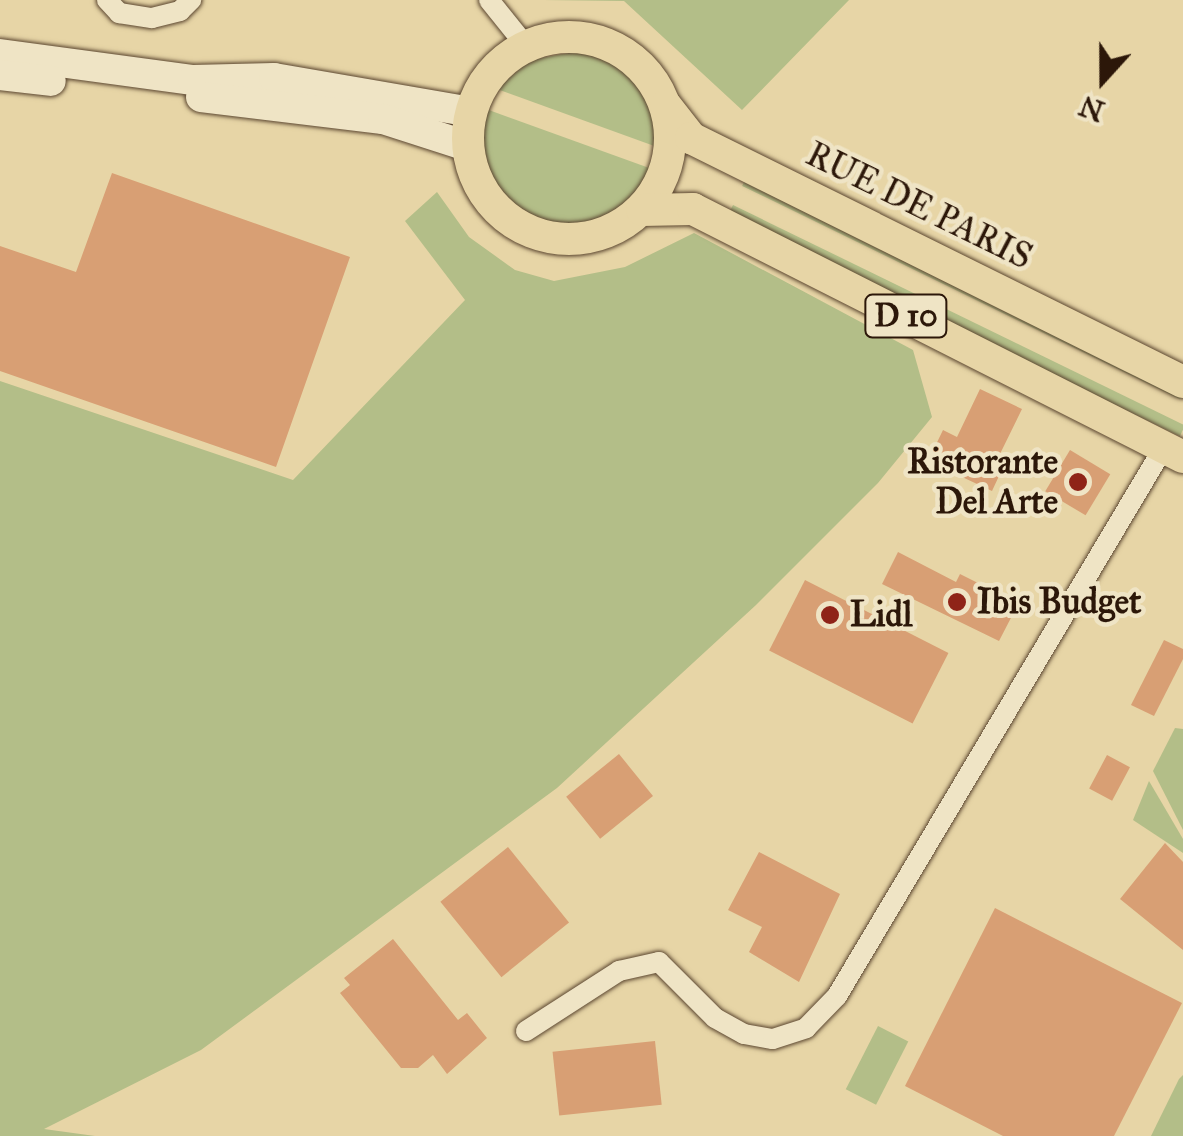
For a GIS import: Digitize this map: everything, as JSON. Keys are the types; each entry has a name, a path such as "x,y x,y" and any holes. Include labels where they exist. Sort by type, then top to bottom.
{"main road":[{"path":"580,38 618,50 654,82 666,106 668,163 642,210 592,238 534,234 488,200 467,146 470,112 490,75 526,46 580,38"},
{"path":"0,54 193,80 274,78 470,112"},
{"path":"0,75 294,104 383,119 467,146"},
{"name":"RUE DE PARIS","path":"666,106 690,138 1183,382"},
{"name":"D 10","path":"642,210 693,210 1174,452"}],"street":[{"path":"106,0 119,12 152,18 180,11 191,0"},
{"path":"488,0 526,46"},
{"path":"526,1031 619,971 659,962 715,1018 744,1034 773,1038 806,1028 836,996 1174,452"}],"green space":[{"path":"543,0 849,0 742,110 624,1"},
{"path":"579,51 611,61 637,82 653,110 657,147 497,89 530,60"},
{"path":"486,109 652,169 651,173 634,200 608,219 577,228 530,219 505,200 487,173 481,141"},
{"path":"747,176 1183,389 1180,399 742,186"},
{"path":"437,192 469,237 515,270 554,281 625,267 694,233 913,350 932,417 878,483 756,605 557,788 201,1050 44,1129 95,1136 0,1136 0,381 293,480 465,300 405,221"},
{"path":"733,205 1183,424 1180,436 728,216"},
{"path":"1175,728 1183,729 1183,830 1153,771"},
{"path":"1149,781 1183,839 1183,853 1133,820"},
{"path":"878,1026 908,1041 876,1105 846,1089"},
{"path":"1183,1075 1183,1136 1151,1136 1179,1079"}],"building":[{"path":"112,173 350,257 276,467 0,371 0,246 76,272"},
{"path":"980,389 1022,409 998,458 1006,461 992,491 928,461 943,430 957,437"},
{"name":"Ristorante Del Arte","path":"1070,450 1110,474 1086,515 1045,491"},
{"name":"Ibis Budget","path":"898,552 956,582 960,574 982,585 977,593 1014,612 999,641 882,584"},
{"name":"Lidl","path":"805,580 948,653 913,723 769,650"},
{"path":"1164,640 1183,649 1183,659 1154,716 1131,705"},
{"path":"619,754 653,796 600,839 566,797"},
{"path":"1107,755 1130,767 1112,801 1089,789"},
{"path":"1165,843 1183,862 1183,950 1120,899"},
{"path":"508,847 569,922 501,977 440,902"},
{"path":"759,852 840,894 799,982 749,952 762,927 728,910"},
{"path":"995,908 1182,1003 1114,1136 1003,1136 905,1086"},
{"path":"393,939 458,1020 467,1013 487,1038 447,1074 433,1055 418,1068 401,1068 340,993 350,985 344,978"},
{"path":"655,1041 662,1105 559,1115 553,1052"}],"place":[{"name":"Ristorante Del Arte","path":"1078,482"},
{"name":"Ibis Budget","path":"957,602"},
{"name":"Lidl","path":"830,615"}]}
